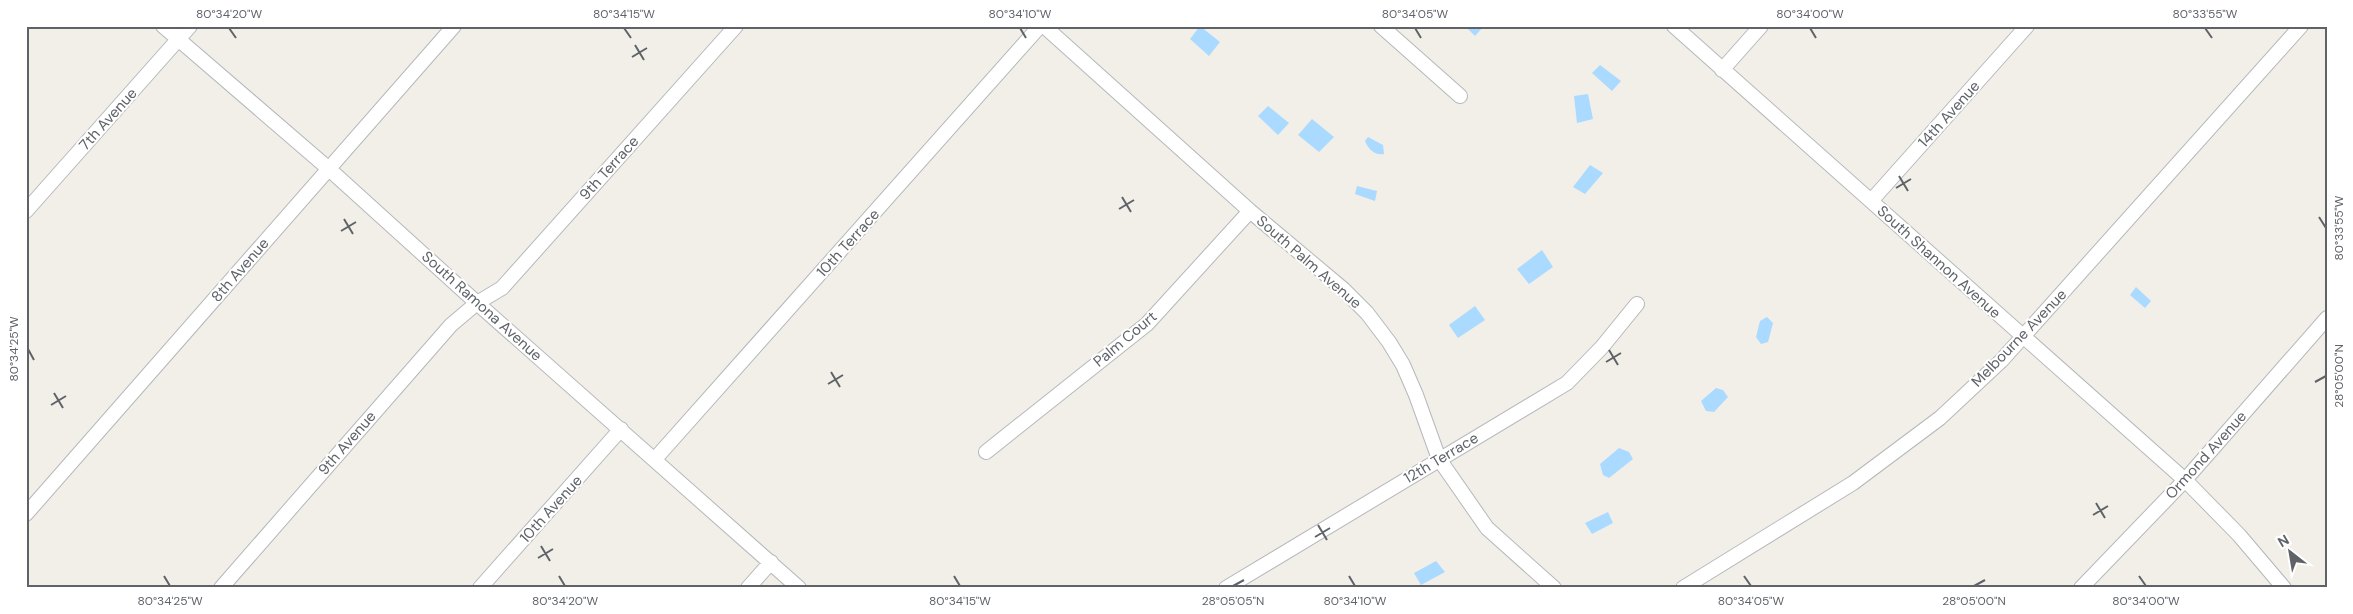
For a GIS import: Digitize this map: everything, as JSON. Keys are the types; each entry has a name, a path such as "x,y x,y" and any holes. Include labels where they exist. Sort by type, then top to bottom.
{"street":[{"name":"South Ramona Avenue","path":"163,26 329,168 477,303 799,588"},
{"name":"7th Avenue","path":"26,211 190,26"},
{"name":"8th Avenue","path":"26,514 454,26"},
{"name":"9th Terrace","path":"477,303 502,288 736,26"},
{"name":"10th Terrace","path":"655,459 1040,26"},
{"name":"South Palm Avenue","path":"1044,26 1250,211 1342,289 1377,325 1403,365 1439,459 1487,528 1554,588"},
{"path":"1381,26 1460,96"},
{"name":"South Shannon Avenue","path":"1674,26 2185,480 2239,535 2284,588"},
{"path":"1722,70 1761,26"},
{"name":"14th Avenue","path":"1871,201 2027,26"},
{"name":"Melbourne Avenue","path":"1683,588 1881,464 1940,418 2022,337 2301,26"},
{"name":"Palm Court","path":"986,452 1147,324 1250,211"},
{"name":"9th Avenue","path":"221,588 451,324 477,303"},
{"name":"12th Terrace","path":"1226,588 1567,383 1602,347 1636,304"},
{"name":"Ormond Avenue","path":"2081,588 2185,480 2327,318"},
{"name":"10th Avenue","path":"480,588 620,429"},
{"path":"748,588 771,562"}],"water":[{"path":"1200,26 1220,42 1209,56 1190,39"},
{"path":"1465,26 1484,26 1475,36"},
{"path":"1600,65 1621,81 1612,91 1592,73"},
{"path":"1588,94 1593,119 1577,123 1574,96"},
{"path":"1268,106 1289,123 1278,135 1258,116"},
{"path":"1312,119 1334,137 1319,152 1298,135"},
{"path":"1368,137 1383,145 1384,154 1375,153 1368,147 1365,141"},
{"path":"1590,165 1603,173 1585,194 1573,187"},
{"path":"1357,186 1377,191 1375,201 1355,194"},
{"path":"1542,250 1553,267 1529,284 1517,269"},
{"path":"2136,287 2151,301 2145,308 2130,295"},
{"path":"1475,306 1485,320 1458,338 1449,325"},
{"path":"1767,317 1773,323 1768,342 1761,344 1756,337 1760,321"},
{"path":"1716,388 1723,390 1728,397 1714,412 1706,411 1701,401"},
{"path":"1619,448 1629,452 1633,459 1609,478 1603,475 1600,464"},
{"path":"1608,512 1613,523 1592,534 1585,523"},
{"path":"1436,561 1445,572 1421,585 1414,573"}]}
